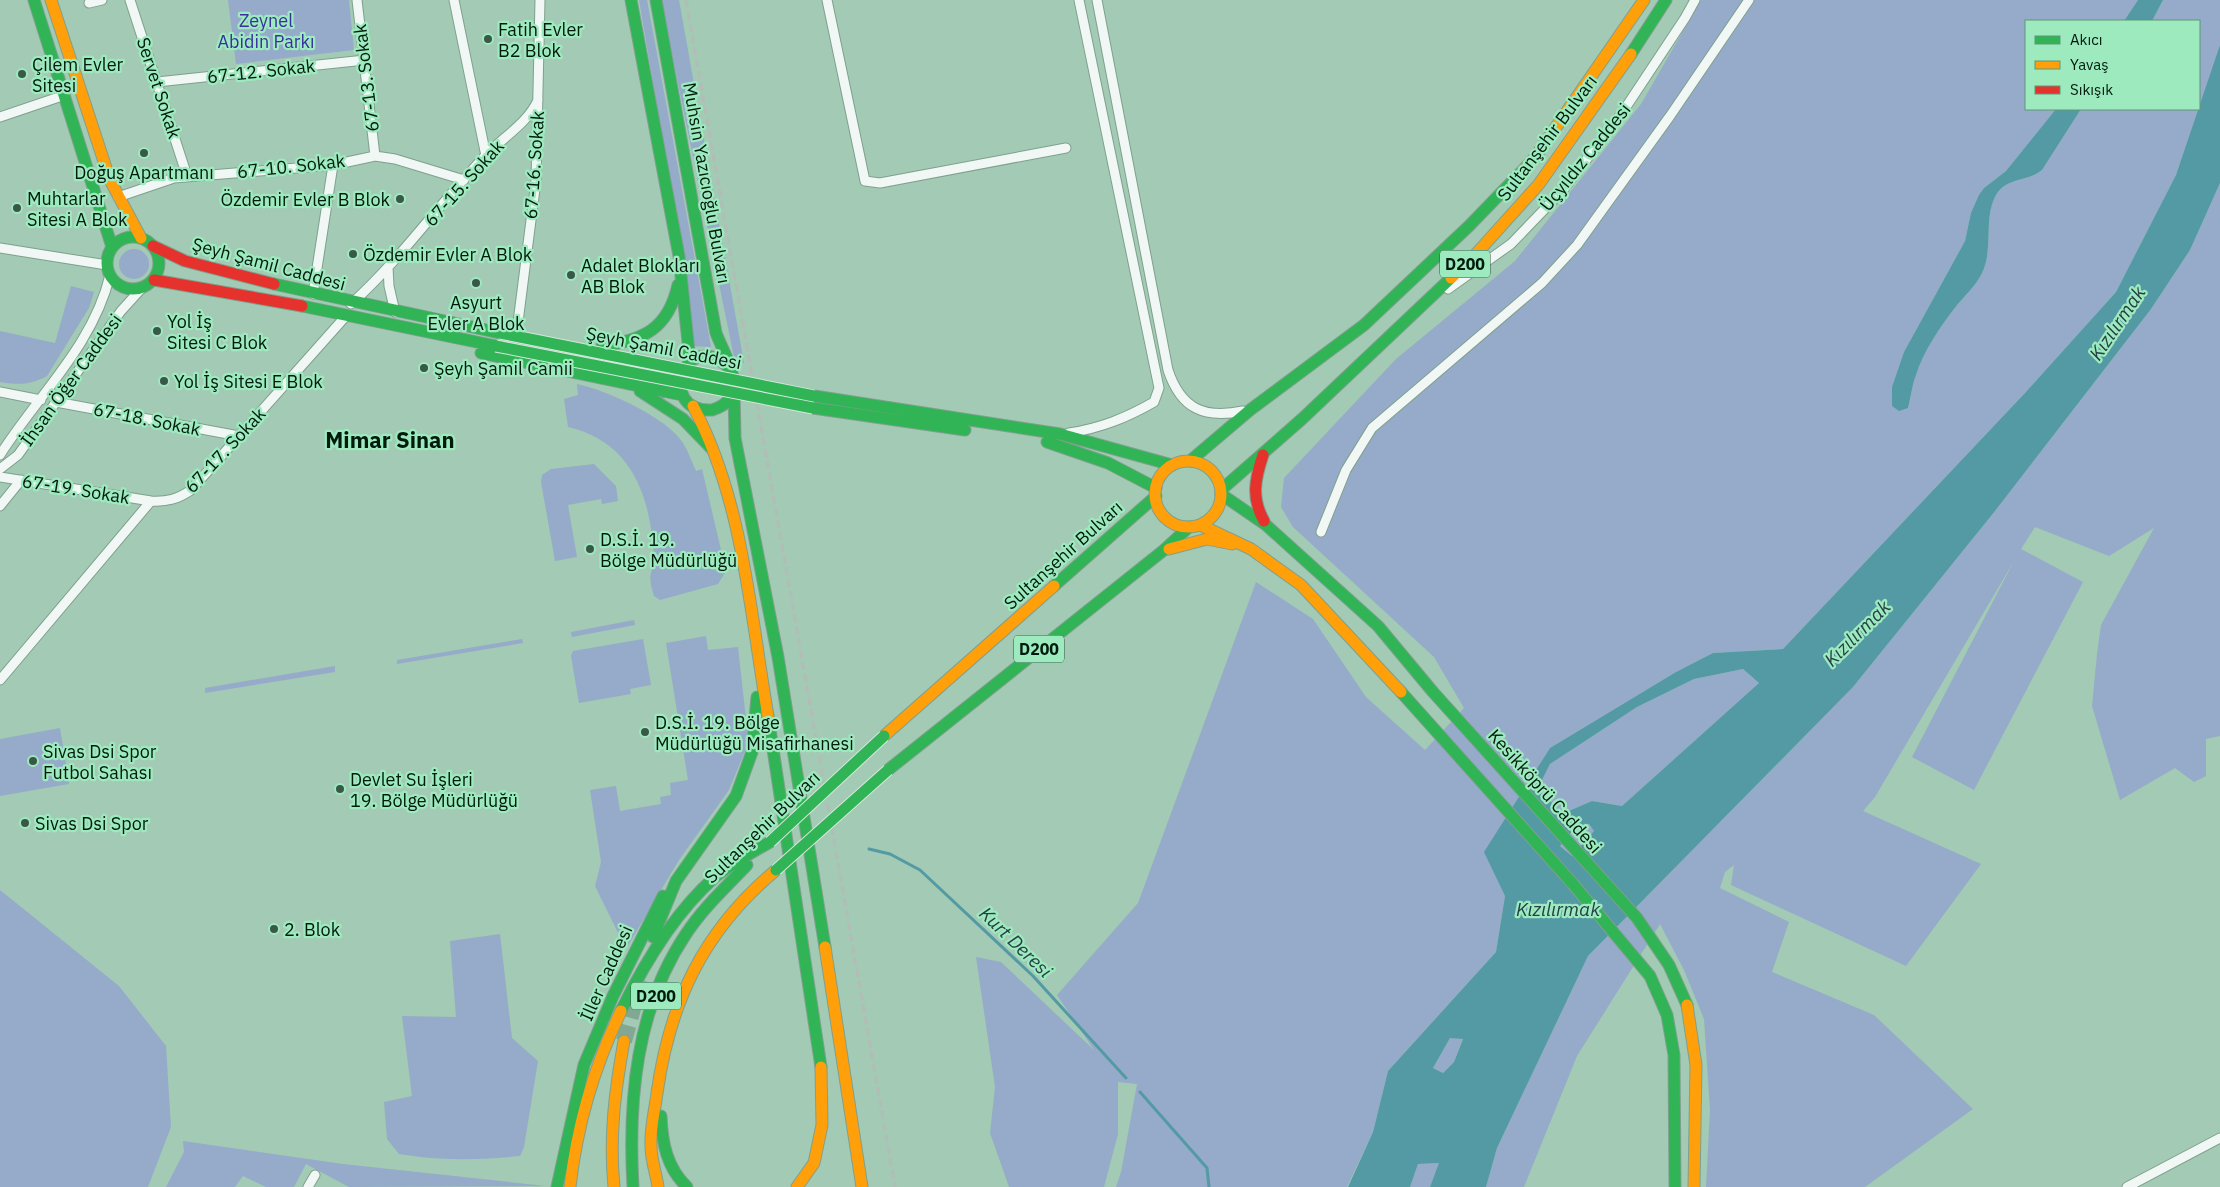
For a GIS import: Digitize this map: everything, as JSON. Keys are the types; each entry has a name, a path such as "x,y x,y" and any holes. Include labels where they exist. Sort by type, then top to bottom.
{"main road":[{"path":"34,0 112,247 109,270 122,287 140,289 154,280 159,262 153,246 141,238 118,198 103,160 52,0"},
{"path":"631,0 679,256 688,363 680,380 682,395"},
{"name":"Muhsin Yazıcıoğlu Bulvarı","path":"656,0 716,332 720,346 732,370 735,438 778,657 830,975 862,1187"},
{"name":"Sultanşehir Bulvarı","path":"633,1187 629,1146 635,1079 644,1027 661,983 686,935 714,897 884,736 1156,492 1163,473 1172,466 1190,461 1250,410 1364,325 1469,226 1536,156 1644,0"},
{"name":"Sultanşehir Bulvarı","path":"658,1187 651,1145 659,1067 676,1014 697,962 715,931 759,882 776,870 888,770 1194,526 1215,514 1221,492 1476,254 1539,184 1652,24 1666,0"},
{"path":"112,247 124,238 141,238"},
{"name":"Şeyh Şamil Caddesi","path":"153,246 185,261 352,304 814,396 1060,434 1172,466"},
{"path":"602,346 634,341 653,331 664,320 673,307 677,294 679,256"},
{"name":"Şeyh Şamil Caddesi","path":"154,280 266,299 404,329 813,408 1056,443 1108,462 1156,492"},
{"path":"408,315 441,316 688,363 699,356 710,355 725,362 732,370"},
{"path":"404,329 441,344 682,395 693,406 715,453 727,486 736,524 823,1077 822,1125 814,1163 797,1187"},
{"path":"618,382 636,389 670,409 694,430 715,453"},
{"path":"693,406 706,410 716,409 727,401 734,389"},
{"path":"1262,455 1255,482 1254,499 1256,508 1266,525"},
{"path":"1190,461 1200,463 1210,469 1218,479 1221,492"},
{"path":"1156,492 1159,508 1166,518 1175,524 1194,526 1248,547 1300,585 1422,715 1573,884 1650,976 1667,1015 1674,1055 1675,1187"},
{"name":"Kesikköprü Caddesi","path":"1221,492 1266,525 1378,626 1433,692 1637,918 1665,956 1684,998 1694,1048 1696,1102 1694,1187"},
{"path":"1164,550 1181,544 1207,540 1248,547"},
{"path":"653,937 676,881 736,796 752,752 757,716 759,662"},
{"name":"İller Caddesi","path":"557,1187 584,1066 613,996 643,933 676,871 716,816 736,796"},
{"path":"570,1187 578,1130 591,1082 631,992 660,945 711,882 736,863 770,842"},
{"path":"614,1187 610,1161 612,1101 624,1041"},
{"path":"666,1045 661,1132 668,1160 681,1183 687,1187"}],"street":[{"path":"89,4 102,0"},
{"name":"Servet Sokak","path":"130,0 187,176"},
{"name":"67-13. Sokak","path":"357,0 375,156"},
{"path":"454,0 486,156"},
{"name":"67-16. Sokak","path":"516,330 536,181 540,0"},
{"path":"827,0 865,181 880,183 1066,148"},
{"path":"1060,434 1091,430 1116,422 1154,402 1159,388 1152,347 1123,221 1079,0"},
{"path":"1097,0 1168,370 1173,386 1180,397 1193,408 1227,414 1250,410"},
{"name":"Üçyıldız Caddesi","path":"1401,326 1511,244 1564,189 1624,110 1695,0"},
{"path":"1321,532 1346,470 1372,428 1542,283 1577,245 1670,116 1749,0"},
{"name":"67-12. Sokak","path":"157,82 364,60"},
{"path":"0,117 65,96"},
{"name":"67-15. Sokak","path":"352,304 388,267 486,156 524,120 539,98"},
{"name":"67-10. Sokak","path":"118,198 163,180 187,176 333,165 375,156 395,159 464,180"},
{"path":"313,294 333,165"},
{"path":"0,248 109,270"},
{"path":"388,267 388,286 395,312"},
{"name":"İhsan Öğer Caddesi","path":"0,455 78,348 103,301 109,270"},
{"name":"İhsan Öğer Caddesi","path":"0,470 18,454 128,301 140,289"},
{"name":"67-17. Sokak","path":"151,502 171,500 191,490 345,317"},
{"path":"1152,347 1157,343 1164,344"},
{"path":"0,392 41,400"},
{"name":"67-18. Sokak","path":"56,402 239,436"},
{"name":"67-19. Sokak","path":"0,477 151,502"},
{"path":"0,506 21,480"},
{"path":"0,680 151,502"},
{"path":"2128,1187 2220,1138"},
{"path":"308,1187 315,1174"}],"green space":[{"name":"Zeynel Abidin Parkı","path":"228,0 349,0 354,50 236,64"},
{"path":"639,0 647,0 711,347 690,346 681,247"},
{"path":"661,0 679,0 744,363 735,362"},
{"path":"1701,0 2138,0 2125,20 2025,20 2025,110 2055,110 2006,171 1984,188 1971,213 1965,241 1904,352 1892,388 1908,408 1915,378 1927,349 1943,324 1976,282 1986,264 1990,214 1992,204 2000,189 2011,182 2036,174 2042,170 2080,110 2199,110 2176,175 2116,292 2025,393 1783,649 1713,653 1676,672 1550,748 1485,852 1505,896 1496,952 1388,1071 1373,1132 1347,1187 1116,1187 1121,1172 1137,1084 1118,1082 1118,1134 1104,1187 1009,1187 990,1133 995,1087 976,957 1001,962 1094,1050 1057,995 1138,903 1256,582 1313,619 1366,697 1425,750 1464,708 1434,657 1293,527 1281,507 1284,478 1396,359 1515,261 1641,104"},
{"path":"2163,0 2220,0 2219,50 2200,105 2200,20 2153,20"},
{"path":"2220,183 2220,736 2206,739 2206,776 2194,782 2175,768 2120,800 2092,706 2101,625 2154,528 2109,556 2035,527 2021,549 2083,582 1974,790 1912,757 2014,561 1875,797 1863,811 1981,864 1906,966 1731,885 1734,865 1725,872 1720,888 1789,922 1772,972 1874,1015 1973,1109 1865,1187 1706,1187 1710,1110 1704,1019 1684,970 1660,924 1577,1056 1524,1187 1486,1187 1497,1148 1588,956 1853,687 1995,511 2151,309 2190,250"},
{"path":"134,249 145,253 149,264 145,275 134,279 123,275 119,264 123,253"},
{"path":"71,286 94,292 89,308 47,376 24,384 0,382 0,331 55,343"},
{"path":"577,384 604,392 651,415 664,424 683,443 696,471 702,469 726,571 718,584 660,600 654,596 650,579 654,559 652,536 643,494 623,459 608,445 590,434 568,427 564,399 578,395"},
{"path":"594,464 616,486 618,501 602,504 601,499 568,505 577,557 555,561 541,482 542,475 551,469"},
{"path":"634,620 635,625 572,637 571,632"},
{"path":"706,636 708,650 738,647 748,737 745,751 729,790 679,860 626,949 595,886 601,862 590,790 616,786 620,811 661,804 660,797 671,795 670,783 688,780 666,643"},
{"path":"522,639 523,643 397,664 397,660"},
{"path":"643,639 651,685 630,689 631,694 579,703 571,656 573,651"},
{"path":"335,666 335,672 205,693 205,688"},
{"path":"1743,669 1759,683 1622,806 1592,801 1562,814 1538,788 1550,764 1637,707 1694,679"},
{"name":"Sivas Dsi Spor Futbol Sahası","path":"60,728 69,784 0,796 0,739"},
{"path":"1589,824 1594,831 1572,856 1559,845 1577,825"},
{"path":"0,890 119,986 166,1046 171,1127 148,1187 0,1187"},
{"path":"500,934 512,1038 538,1061 524,1147 520,1156 459,1159 399,1154 387,1139 384,1102 412,1096 402,1016 456,1017 450,941"},
{"path":"1450,1038 1463,1038 1454,1062 1443,1073 1433,1068"},
{"path":"183,1141 343,1164 546,1186 349,1187 306,1164 294,1187 266,1187 243,1176 235,1187 166,1187 184,1152"},
{"path":"1440,1163 1430,1187 1410,1187 1418,1164"}],"water":[{"path":"2138,0 2163,0 2153,20 2125,20"},
{"name":"Kızılırmak","path":"2220,45 2220,183 2190,250 2151,309 1995,511 1853,687 1588,956 1497,1148 1486,1187 1430,1187 1439,1163 1418,1164 1410,1187 1348,1187 1373,1132 1388,1071 1496,952 1505,896 1484,852 1550,748 1676,672 1713,653 1783,649 2025,393 2116,292 2176,175 2198,110 2200,110 2200,104","holes":["1743,669 1759,683 1622,806 1592,801 1562,814 1538,788 1550,764 1637,707 1694,679","1589,824 1594,831 1572,856 1560,846 1577,825","1450,1038 1463,1039 1454,1062 1443,1073 1433,1068"]},
{"path":"2055,110 2080,110 2042,170 2005,185 1996,195 1990,214 1986,264 1982,273 1932,340 1913,383 1908,408 1899,411 1892,406 1892,387 1904,352 1965,241 1971,213 1979,195 1984,188 2006,171"}],"waterway":[{"name":"Kurt Deresi","path":"869,849 890,854 920,870 1033,976 1126,1078"},
{"name":"Kurt Deresi","path":"1140,1092 1207,1168 1209,1187"}],"tunnel":[{"path":"624,1041 641,980"}],"railway":[{"path":"686,0 895,1187"}],"traffic: fast":[{"path":"34,0 112,247"},
{"path":"631,0 679,256 690,361"},
{"path":"656,0 716,333 730,365 733,376 734,387 731,396 724,404 712,410 694,407 684,398 681,386 683,373 690,362 701,356 716,358 732,371"},
{"path":"1631,54 1666,0"},
{"path":"1190,461 1250,410 1364,325 1469,226 1527,166"},
{"path":"128,237 138,237 152,244 159,258 159,263 159,268 152,282 138,289 128,289 118,285 111,278 107,268 107,258 111,248 118,241 128,237"},
{"path":"1221,490 1302,419 1451,278"},
{"path":"274,284 500,333"},
{"path":"602,346 630,340 652,330 668,312 678,285"},
{"path":"302,306 496,346"},
{"path":"500,333 814,396"},
{"path":"496,346 813,408"},
{"path":"481,353 682,395"},
{"path":"734,389 735,438 778,657 825,947"},
{"path":"640,391 683,419 711,448"},
{"path":"814,396 1060,434 1172,465"},
{"path":"813,408 965,430"},
{"path":"1047,442 1108,463 1156,488"},
{"path":"1221,494 1266,525 1378,626 1433,692 1637,918 1669,965 1687,1005"},
{"path":"1054,586 1156,496"},
{"path":"888,770 1164,550 1189,527"},
{"path":"1401,692 1573,884 1650,976 1667,1015 1674,1055 1675,1187"},
{"path":"653,937 676,881 736,796 752,752 757,697"},
{"path":"768,716 821,1067"},
{"path":"770,842 884,736"},
{"path":"776,870 888,770"},
{"path":"621,1011 650,957 674,922 700,891 721,872 770,842"},
{"path":"633,1187 632,1121 634,1088 646,1024 656,993 669,963 693,924 747,865"},
{"path":"557,1187 584,1065 613,996 663,896"},
{"path":"661,1116 664,1145 670,1163 680,1180 687,1187"}],"traffic: slow":[{"path":"51,0 110,180 141,238"},
{"path":"1527,166 1536,156 1644,0"},
{"path":"1451,278 1476,254 1539,184 1631,54"},
{"path":"693,406 710,442 734,518 750,597 768,716"},
{"path":"1188,461 1201,464 1211,471 1218,481 1221,494 1218,507 1211,517 1201,524 1188,527 1175,524 1165,517 1158,507 1155,494 1158,481 1165,471 1175,464 1188,461"},
{"path":"1200,525 1251,549 1301,585 1401,692"},
{"path":"1169,549 1207,539 1232,544"},
{"path":"884,736 1054,586"},
{"path":"658,1187 651,1151 652,1126 663,1059 681,998 694,969 729,917 776,870"},
{"path":"825,947 862,1187"},
{"path":"1687,1005 1696,1065 1694,1187"},
{"path":"570,1187 577,1141 588,1096 611,1032 621,1011"},
{"path":"614,1187 612,1150 614,1114 624,1041"},
{"path":"797,1187 814,1163 822,1125 821,1067"}],"traffic: jam":[{"path":"153,246 185,261 274,284"},
{"path":"154,280 302,306"},
{"path":"1263,455 1256,480 1256,496 1264,521"}],"place":[{"name":"Fatih Evler B2 Blok","path":"488,39"},
{"name":"Çilem Evler Sitesi","path":"22,74"},
{"name":"Doğuş Apartmanı","path":"144,153"},
{"name":"Özdemir Evler B Blok","path":"400,199"},
{"name":"Muhtarlar Sitesi A Blok","path":"17,208"},
{"name":"Özdemir Evler A Blok","path":"353,254"},
{"name":"Adalet Blokları AB Blok","path":"571,275"},
{"name":"Asyurt Evler A Blok","path":"476,283"},
{"name":"Yol İş Sitesi C Blok","path":"157,331"},
{"name":"Şeyh Şamil Camii","path":"424,368"},
{"name":"Yol İş Sitesi E Blok","path":"164,381"},
{"name":"D.S.İ. 19. Bölge Müdürlüğü","path":"590,549"},
{"name":"D.S.İ. 19. Bölge Müdürlüğü Misafirhanesi","path":"645,732"},
{"name":"Sivas Dsi Spor Futbol Sahası","path":"33,761"},
{"name":"Devlet Su İşleri 19. Bölge Müdürlüğü","path":"340,789"},
{"name":"Sivas Dsi Spor","path":"25,823"},
{"name":"2. Blok","path":"274,929"}],"district":[{"name":"Mimar Sinan","path":"390,439"}]}
